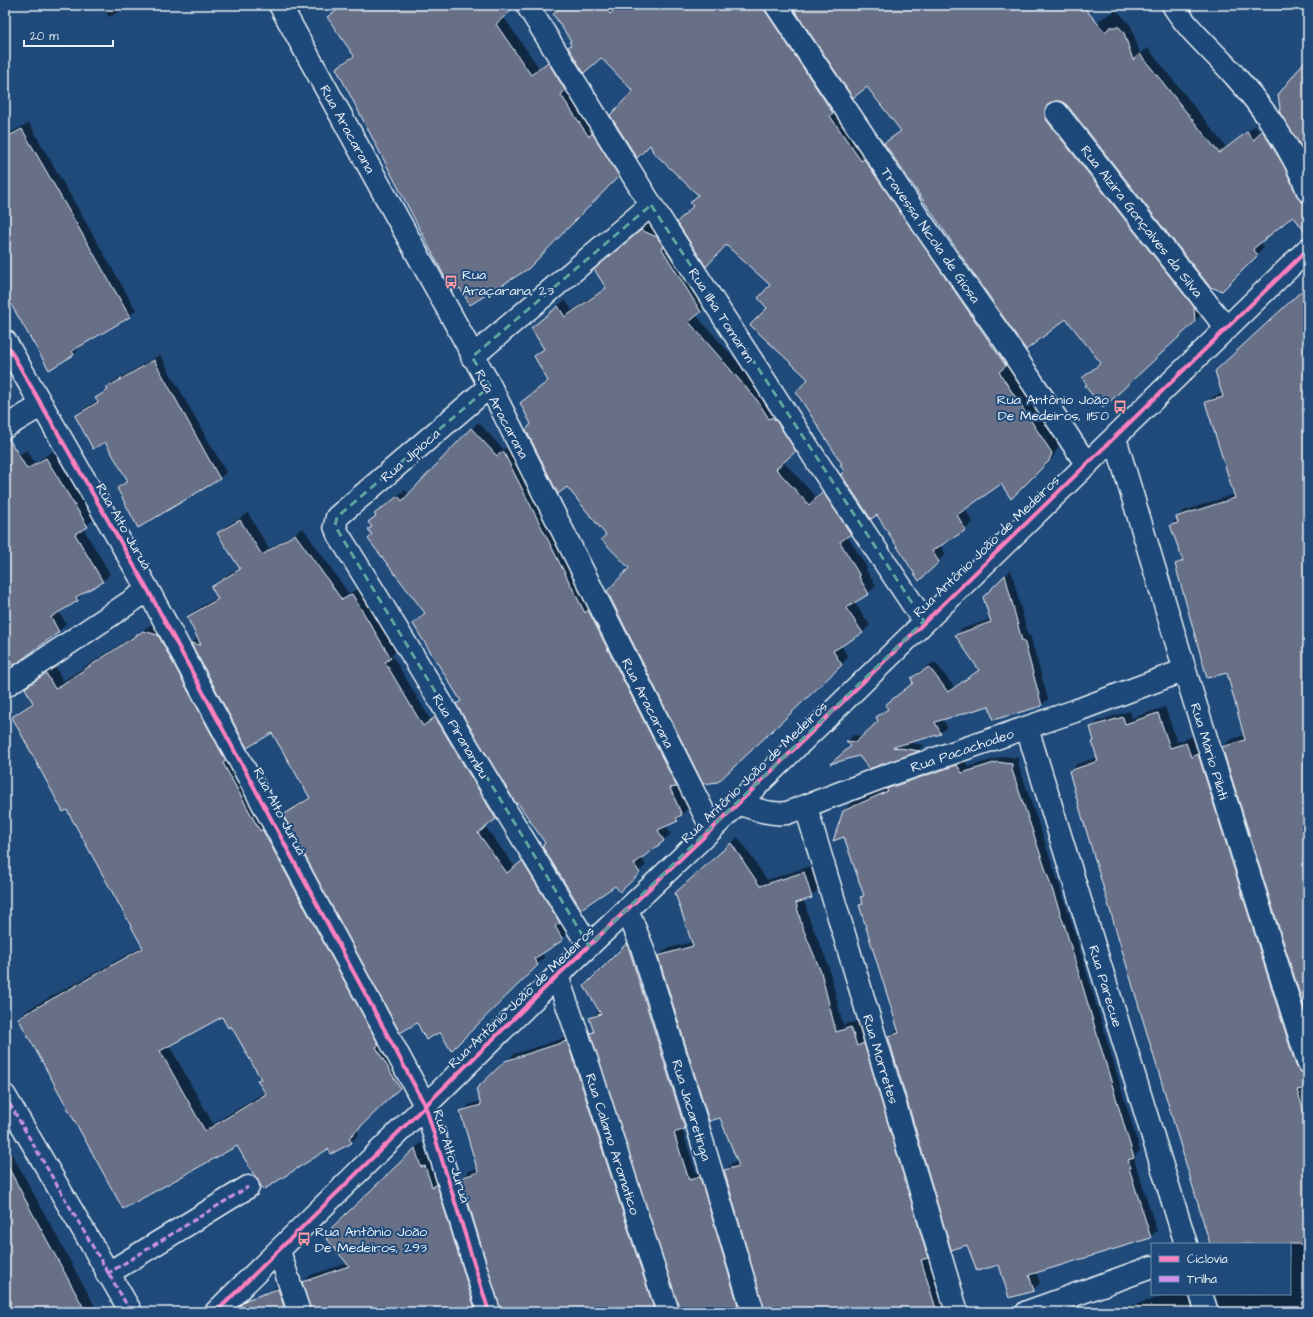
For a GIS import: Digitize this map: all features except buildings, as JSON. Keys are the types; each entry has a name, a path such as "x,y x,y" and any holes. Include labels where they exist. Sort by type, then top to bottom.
{"street":[{"name":"Rua Aracarana","path":"280,5 472,357 490,386 712,829"},
{"name":"Rua Ilha Tomarim","path":"527,5 651,205 818,463 924,621"},
{"name":"Travessa Nicola de Giosa","path":"776,5 920,220 1005,341 1087,465"},
{"path":"1173,5 1180,17 1236,76 1268,116 1308,191"},
{"name":"Rua Alzira Gonçalves da Silva","path":"1057,112 1227,329"},
{"path":"472,357 651,205"},
{"name":"Rua Antônio João de Medeiros","path":"216,1312 557,976 712,829 924,621 1115,438 1308,249"},
{"name":"Rua Alto Juruá","path":"5,341 148,590 425,1105 489,1312"},
{"name":"Rua Jipioca","path":"335,526 337,517 490,386"},
{"path":"5,427 42,405"},
{"name":"Rua Mário Pilati","path":"1115,438 1185,670 1308,1062"},
{"name":"Rua Piranambu","path":"335,526 338,534 397,628 539,867 588,946"},
{"path":"5,686 148,590"},
{"name":"Rua Pacachodeo","path":"738,803 762,812 776,814 806,807 888,775 1027,728 1185,670"},
{"name":"Rua Parecue","path":"1027,728 1186,1243"},
{"name":"Rua Morretes","path":"806,807 957,1312"},
{"name":"Rua Jacaretinga","path":"627,909 642,947 753,1312"},
{"name":"Rua Calamo Aromatico","path":"557,976 589,1067 668,1312"},
{"path":"5,1096 107,1274 131,1312"},
{"path":"107,1274 248,1187"},
{"path":"279,1251 299,1312"},
{"path":"1027,1312 1151,1267"},
{"path":"1201,1295 1207,1312"}],"highlighted area":[{"path":"651,205 924,621 589,946 335,526 337,517 490,386 472,357"}],"marked path":[{"path":"5,1096 131,1312"},
{"path":"107,1274 248,1187"}],"cycle path":[{"path":"216,1312 557,976 712,829 1308,249"},
{"path":"5,341 148,590 425,1105 489,1312"}],"place":[{"name":"Rua Araçarana, 23","path":"451,282"},
{"name":"Rua Antônio João De Medeiros, 1150","path":"1120,407"},
{"name":"Rua Antônio João De Medeiros, 293","path":"304,1239"}]}
